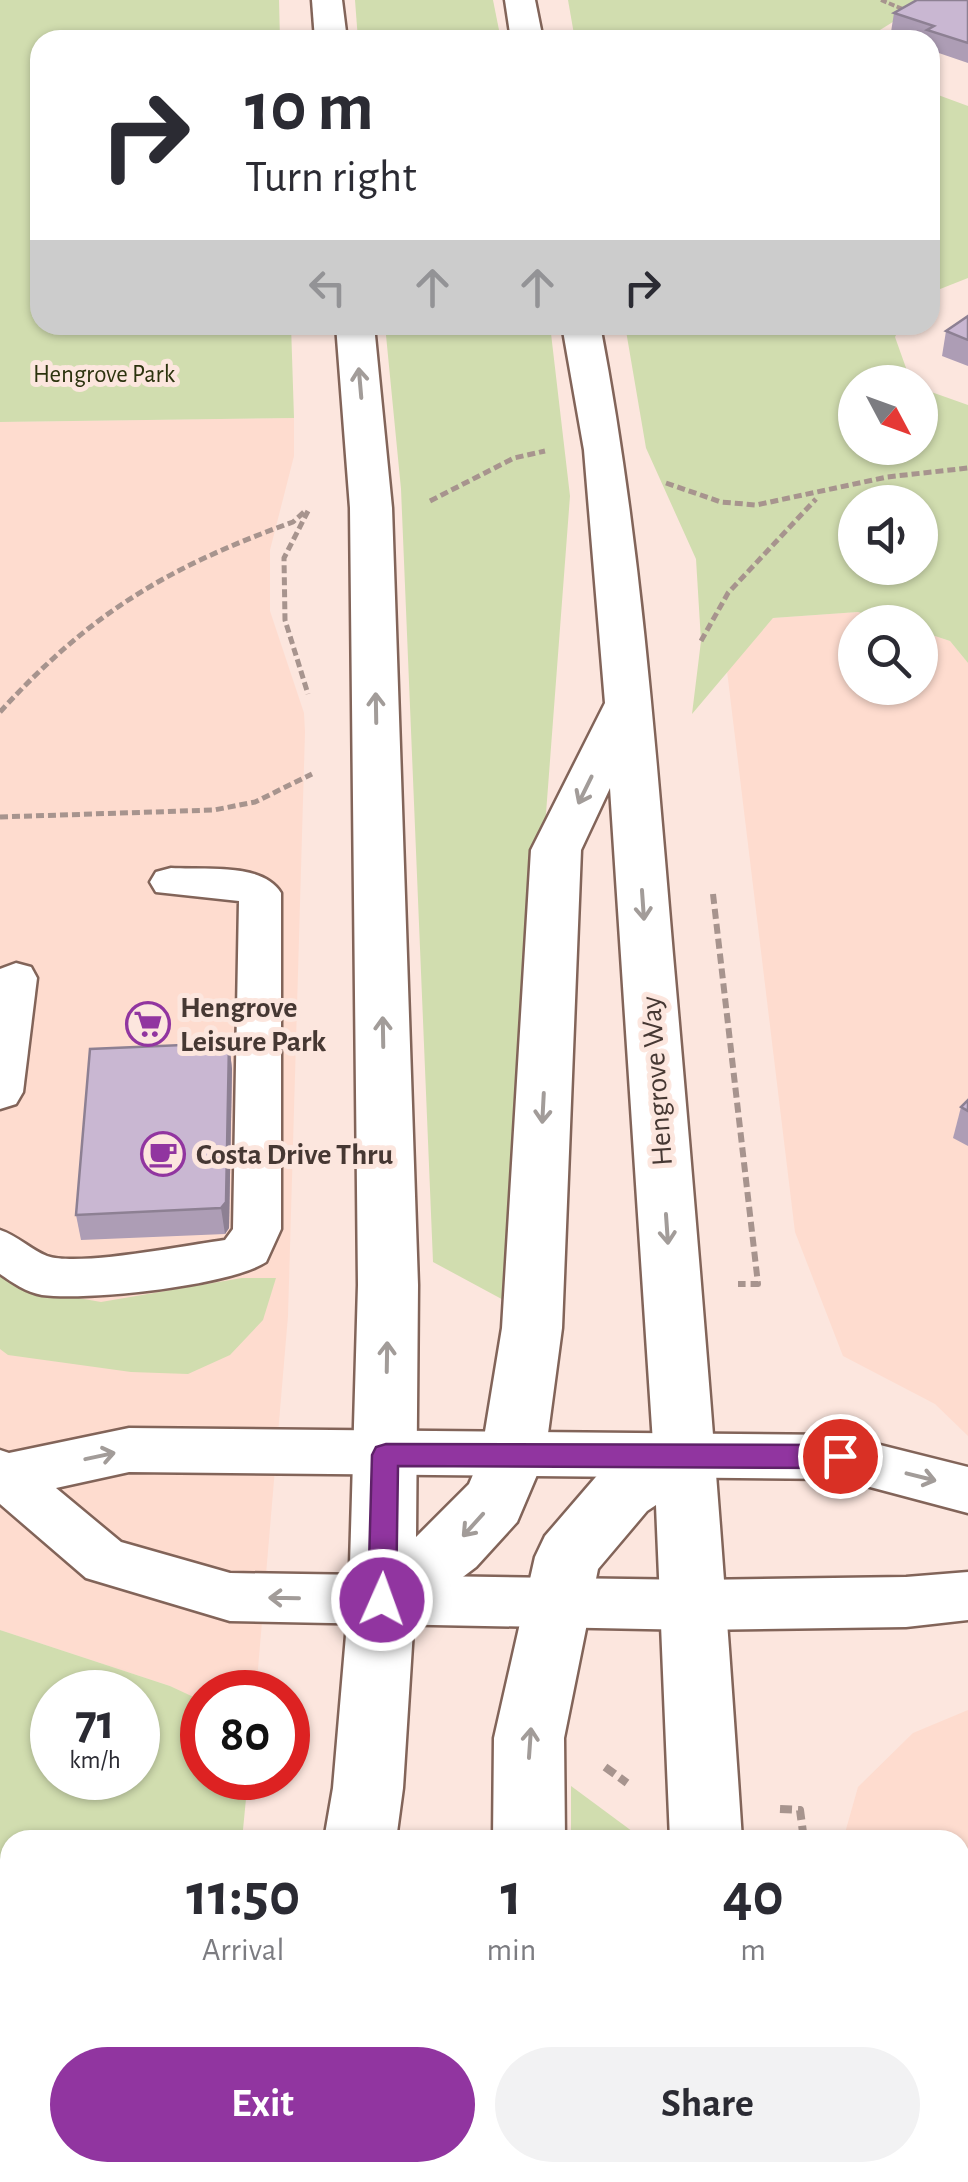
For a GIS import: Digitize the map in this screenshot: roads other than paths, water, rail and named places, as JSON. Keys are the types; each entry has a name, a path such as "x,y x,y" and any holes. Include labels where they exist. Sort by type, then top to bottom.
{"highway":[{"path":"328,0 330,30"},
{"path":"520,0 525,30"},
{"path":"356,335 372,526 388,1266 382,1600 362,1830"},
{"name":"Hengrove Way","path":"582,335 604,450 628,703 686,1457 706,1830"},
{"path":"382,1600 452,1547 484,1514 494,1502 513,1456 532,1328 556,850 628,703"},
{"path":"528,1830 529,1738 568,1557 624,1490 686,1457"}],"lane":[{"path":"0,1249 39,1275 81,1278 235,1258 249,1249 257,1229 260,893 256,888 171,882"},
{"path":"0,1092 16,978"},
{"path":"2,1474 129,1450 840,1456 968,1490"},
{"path":"2,1474 105,1561 230,1597 696,1605 906,1602 968,1596"}],"place":[{"name":"Hengrove Leisure Park","path":"148,1024"},
{"name":"Costa Drive Thru","path":"163,1154"}],"park label":[{"name":"Hengrove Park","path":"104,373"}]}
